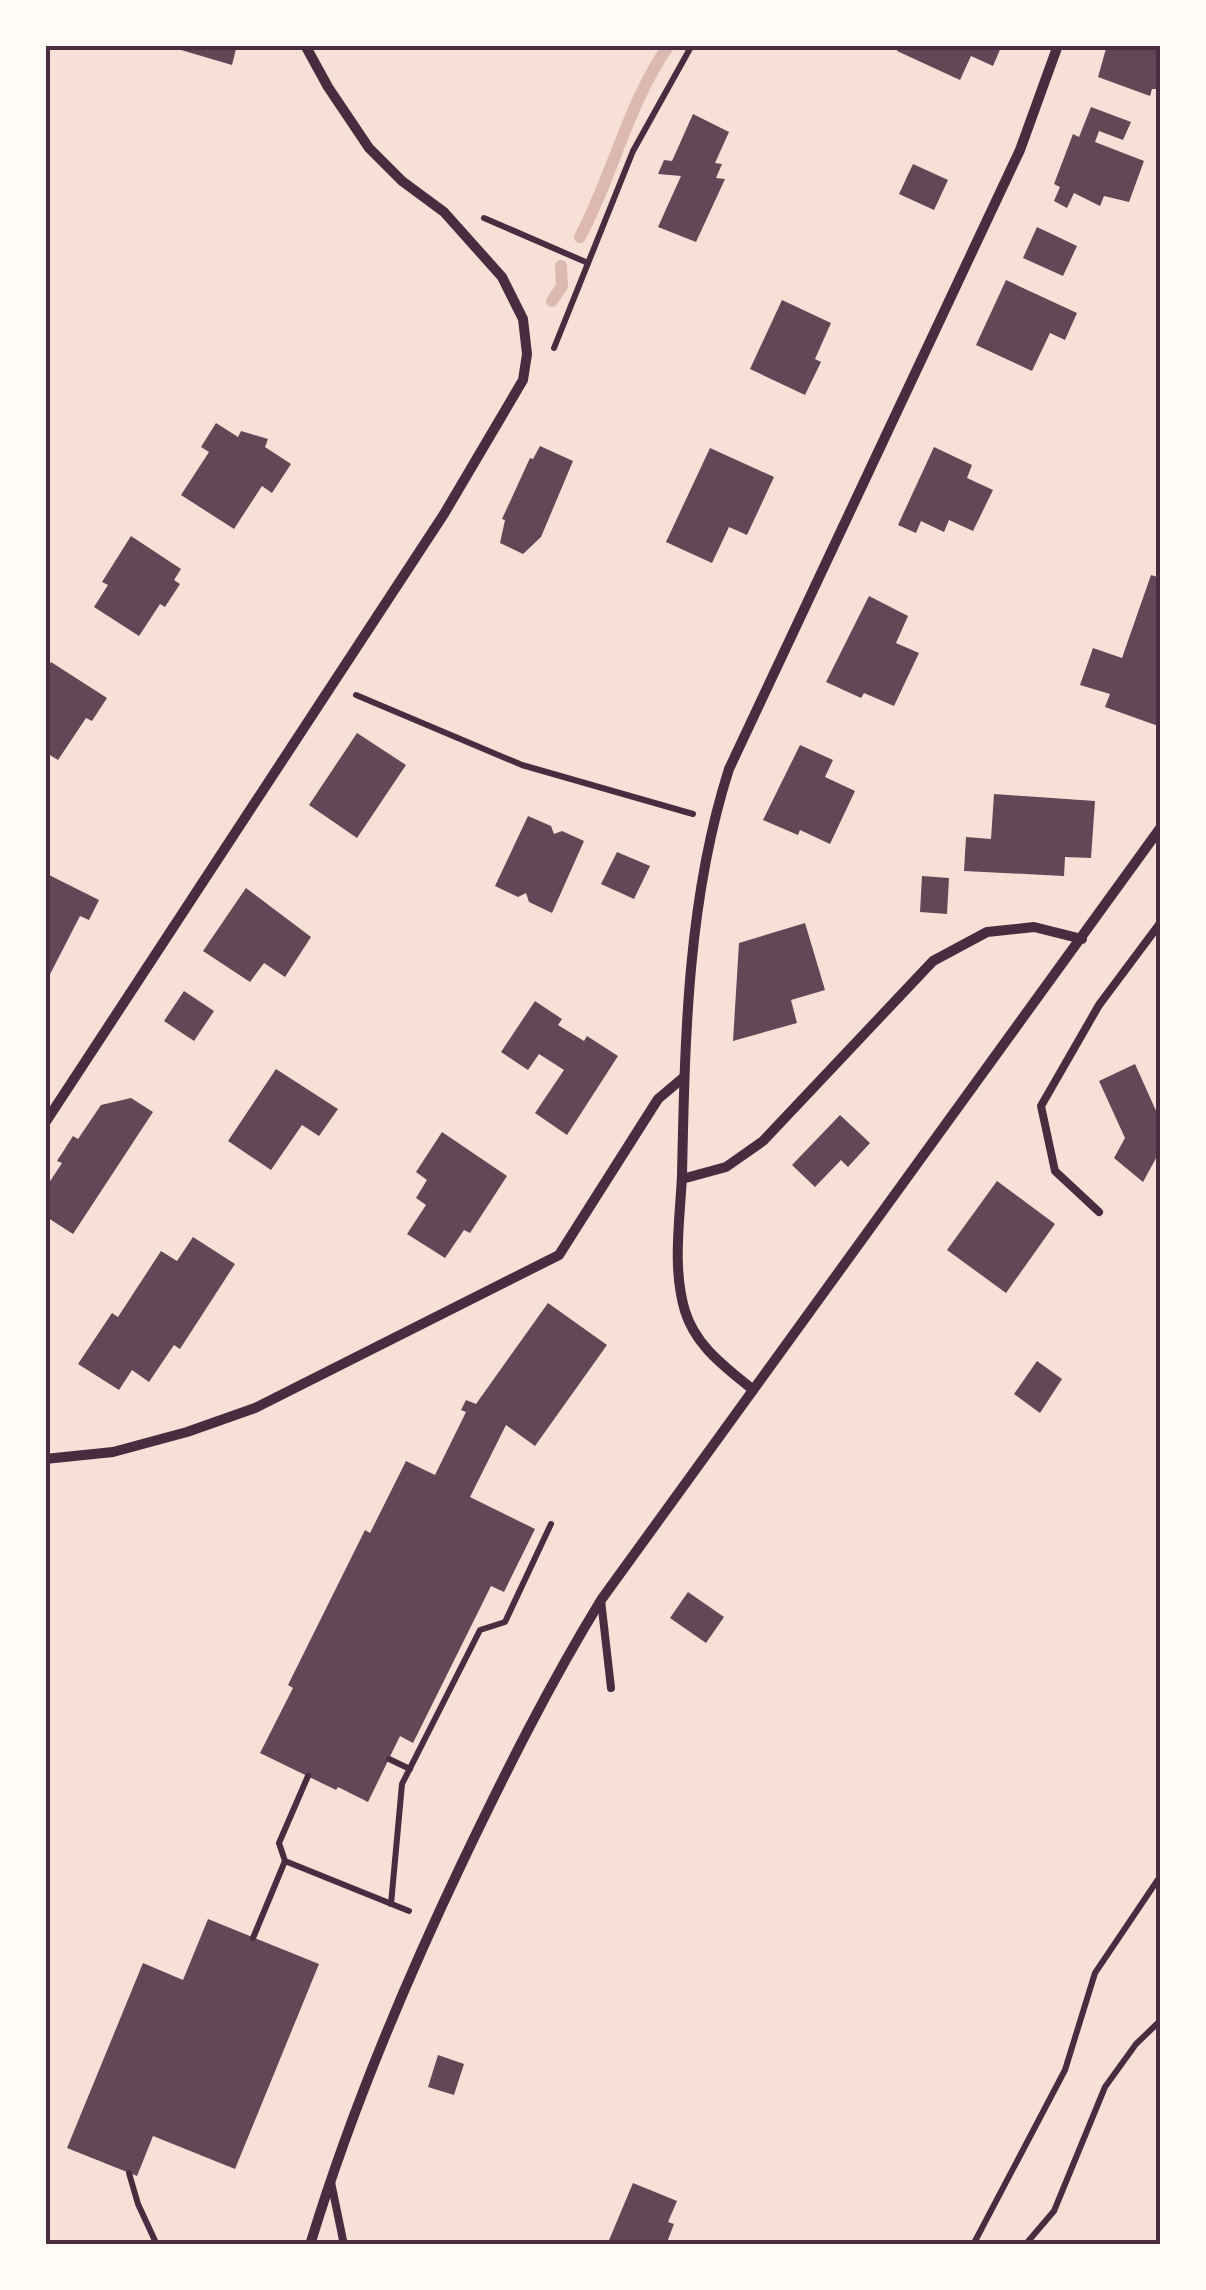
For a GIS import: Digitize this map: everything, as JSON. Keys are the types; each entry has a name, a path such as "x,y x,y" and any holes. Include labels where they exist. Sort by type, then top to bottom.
{"street":[{"path":"45,1123 444,514 523,380 528,354 518,305 502,276 444,212 402,181 369,148 328,88 305,45"},
{"path":"753,1390 709,1353 693,1332 684,1310 678,1273 684,1077 700,882 713,819 729,769 1020,150 1058,45"},
{"path":"310,2245 330,2178 403,1986 564,1661 601,1600 1161,828"},
{"path":"682,1180 726,1167 763,1141 933,961 987,932 1034,927 1082,939"},
{"path":"45,1459 113,1452 255,1408 559,1256 658,1098 684,1077"}],"lane":[{"path":"1100,1212 1055,1170 1041,1106 1099,1005 1161,922"},
{"path":"601,1600 611,1688"},
{"path":"330,2178 344,2245"}],"path":[{"path":"523,380 548,363 633,151 692,45"},
{"path":"444,212 469,211 588,263"},
{"path":"332,684 522,766 713,819"},
{"path":"391,1904 402,1784 480,1630 505,1622 551,1524"},
{"path":"389,1759 410,1768"},
{"path":"253,1938 285,1861 279,1842 308,1776"},
{"path":"285,1861 408,1911"},
{"path":"974,2245 1065,2070 1095,1973 1161,1875"},
{"path":"1025,2245 1054,2211 1105,2087 1136,2044 1161,2020"},
{"path":"129,2173 156,2245"}],"building":[{"path":"164,45 237,45 232,65"},
{"path":"900,45 1002,45 993,66 971,56 960,80 897,51"},
{"path":"1107,45 1161,45 1161,89 1152,89 1150,96 1098,77"},
{"path":"1091,107 1131,122 1123,140 1099,131 1095,142 1144,161 1129,202 1104,196 1100,206 1074,193 1067,208 1054,201 1060,187 1054,184 1073,134 1079,137"},
{"path":"693,114 729,132 715,163 722,164 716,178 725,179 696,242 658,227 681,176 658,174 664,160 672,161"},
{"path":"913,164 948,180 934,210 899,194"},
{"path":"1037,227 1077,246 1063,276 1023,258"},
{"path":"1006,280 1077,313 1065,340 1050,333 1032,371 976,345"},
{"path":"782,300 831,323 815,359 821,362 805,395 750,369"},
{"path":"216,423 238,437 241,431 268,439 265,447 291,464 272,493 262,486 234,529 181,495 209,452 201,447"},
{"path":"540,446 573,461 541,537 523,554 500,543 505,520 502,519 530,458"},
{"path":"934,447 972,465 967,478 993,490 973,531 949,520 944,532 921,521 916,533 898,525"},
{"path":"710,448 774,477 747,535 729,527 712,563 666,542"},
{"path":"131,536 181,569 174,580 180,584 165,607 160,604 139,636 94,607 108,585 102,582"},
{"path":"1151,575 1161,578 1161,727 1105,707 1110,694 1080,685 1093,648 1122,658"},
{"path":"869,596 908,616 896,643 919,653 894,706 864,693 861,698 826,682"},
{"path":"51,662 107,698 92,721 86,718 58,760 45,752 45,672"},
{"path":"357,733 406,765 357,838 309,805"},
{"path":"800,745 833,760 825,777 855,791 830,844 800,830 798,835 763,820"},
{"path":"994,794 1095,801 1091,858 1065,857 1064,876 964,871 966,837 991,839"},
{"path":"528,816 551,826 554,834 562,831 584,841 552,913 529,902 526,893 518,897 495,886"},
{"path":"617,852 650,866 634,899 601,884"},
{"path":"45,873 99,900 89,920 80,916 45,984"},
{"path":"922,876 949,878 947,914 920,912"},
{"path":"246,888 311,937 285,977 264,963 250,982 203,951"},
{"path":"805,923 825,990 791,1000 797,1023 733,1041 739,943"},
{"path":"184,991 214,1011 194,1041 164,1021"},
{"path":"535,1001 562,1019 558,1025 584,1041 587,1036 618,1056 567,1135 535,1113 564,1070 539,1054 528,1070 501,1052"},
{"path":"1135,1064 1161,1116 1161,1149 1143,1182 1114,1158 1125,1138 1099,1081"},
{"path":"276,1069 338,1109 319,1136 302,1125 271,1170 228,1141"},
{"path":"131,1098 153,1112 73,1234 45,1216 45,1189 73,1136 78,1139 101,1105"},
{"path":"840,1115 870,1143 848,1167 841,1160 815,1187 792,1165"},
{"path":"442,1132 507,1176 470,1233 464,1230 445,1258 407,1234 426,1205 416,1198 427,1180 416,1172"},
{"path":"997,1181 1055,1224 1006,1293 947,1250"},
{"path":"193,1237 235,1264 180,1349 174,1345 149,1382 132,1370 119,1390 78,1364 112,1313 118,1317 161,1251 177,1261"},
{"path":"548,1303 607,1345 535,1446 506,1425 470,1497 535,1529 504,1592 491,1586 413,1743 400,1736 368,1802 260,1753 293,1688 288,1685 365,1530 370,1533 406,1461 435,1475 466,1412 461,1410 466,1400 476,1404"},
{"path":"1037,1361 1062,1379 1040,1413 1014,1394"},
{"path":"688,1592 724,1617 706,1643 670,1618"},
{"path":"208,1919 319,1964 235,2169 153,2136 137,2176 67,2148 143,1963 183,1980"},
{"path":"438,2055 464,2064 454,2095 428,2087"},
{"path":"633,2183 677,2201 668,2222 674,2224 666,2245 607,2245"}],"waterway":[{"path":"580,237 642,91 669,45"},
{"path":"552,301 562,286 561,266"}]}
